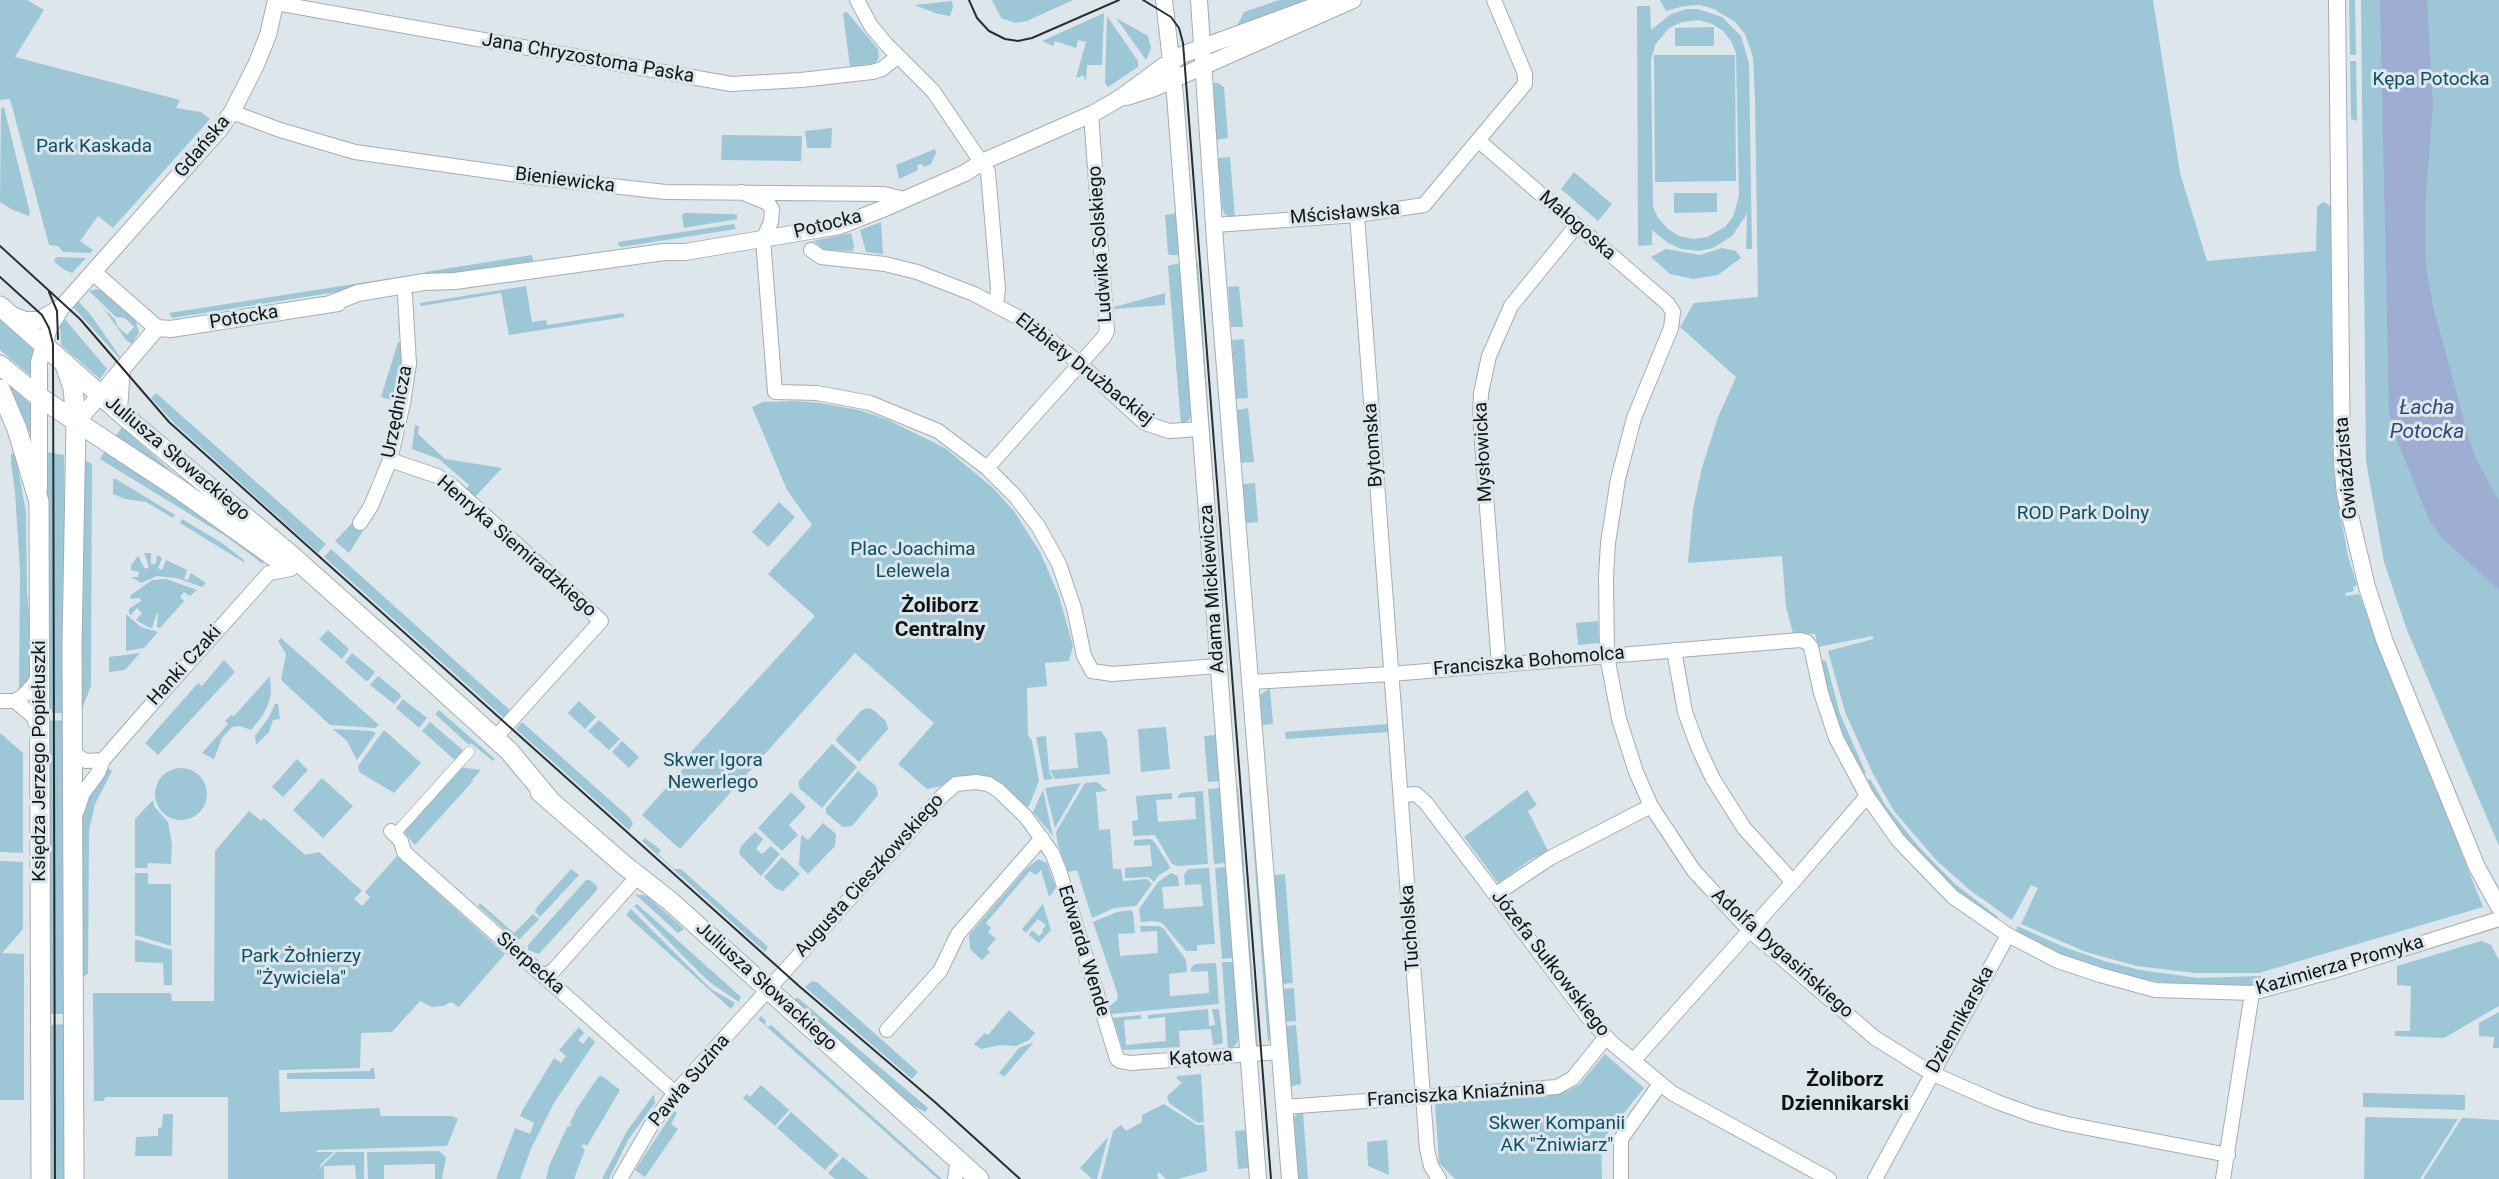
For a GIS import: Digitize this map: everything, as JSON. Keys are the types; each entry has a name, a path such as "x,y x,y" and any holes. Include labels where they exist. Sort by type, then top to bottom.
{"main road":[{"name":"Juliusza Słowackiego","path":"4,309 355,611 495,738 549,799"},
{"name":"Księdza Jerzego Popiełuszki","path":"64,362 73,388 76,423 73,753 74,1179"},
{"name":"Juliusza Słowackiego","path":"0,365 76,423 179,489 355,611"},
{"path":"0,389 17,429 39,502"},
{"name":"Księdza Jerzego Popiełuszki","path":"39,502 41,1179"},
{"name":"Juliusza Słowackiego","path":"459,705 501,760 670,901 979,1179"}],"street":[{"path":"857,0 871,26 897,57 933,91 988,172 998,295 996,304"},
{"name":"Adama Mickiewicza","path":"1164,0 1173,79 1201,429 1258,1179"},
{"name":"Adama Mickiewicza","path":"1199,0 1290,1179"},
{"name":"Potocka","path":"157,328 171,329 405,295 528,272 664,252 685,252 766,234 839,226 897,197 965,173 982,162 1091,114 1120,98 1171,61 1202,46 1331,0"},
{"name":"Potocka","path":"1120,98 1142,93 1353,0"},
{"name":"Mścisławska","path":"1215,225 1357,215 1424,205 1525,84 1525,74 1494,0"},
{"name":"Gwiaździsta","path":"2337,0 2342,463 2345,494 2367,587 2385,642 2477,867 2499,907"},
{"name":"Jana Chryzostoma Paska","path":"276,1 731,85 872,72 882,69 897,57"},
{"name":"Gdańska","path":"43,344 60,308 169,187 232,112 268,35 276,1"},
{"name":"Bieniewicka","path":"232,112 280,130 364,154 639,190 897,197"},
{"name":"Ludwika Solskiego","path":"987,468 1104,337 1108,324 1091,114"},
{"name":"Małogoska","path":"1479,141 1668,304 1673,312"},
{"path":"741,192 768,203 773,215 766,234 775,392 817,393 870,403 938,431 987,468 1016,496 1059,564 1074,608 1088,666 1092,671 1112,674 1219,666"},
{"name":"Bytomska","path":"1357,215 1391,674"},
{"name":"Mysłowicka","path":"1499,665 1480,416 1481,393 1489,356 1511,306 1577,225"},
{"name":"Elżbiety Drużbackiej","path":"811,250 821,257 885,264 917,272 996,304 1027,322 1079,363 1146,423 1169,430 1201,429"},
{"path":"76,423 157,328 93,272"},
{"name":"Potocka","path":"330,304 358,293 411,284 528,272"},
{"name":"Urzędnicza","path":"360,523 371,506 390,460 404,403 409,364 405,295"},
{"path":"4,309 20,318 34,321 60,308"},
{"name":"Adolfa Dygasińskiego","path":"1673,312 1671,328 1634,418 1618,479 1607,566 1607,656 1625,739 1651,806 1694,871 1750,931 1875,1038 1931,1073 2032,1115 2228,1155"},
{"name":"Księdza Jerzego Popiełuszki","path":"39,502 39,362 43,344"},
{"path":"119,410 122,368"},
{"name":"Henryka Siemiradzkiego","path":"390,460 437,475 450,484 601,621 495,738"},
{"path":"263,549 269,573 291,569"},
{"name":"Hanki Czaki","path":"73,828 80,800 98,773 103,760 269,573"},
{"path":"1212,589 1243,587"},
{"name":"Franciszka Bohomolca","path":"1251,682 1391,674 1800,640 1807,642"},
{"name":"Kazimierza Promyka","path":"1807,642 1814,655 1829,721 1867,796 1898,840 1953,897 2008,935 2058,961 2155,990 2252,993 2333,971 2499,919"},
{"path":"1674,650 1685,712 1713,779 1744,828 1793,882"},
{"path":"15,701 34,684 40,673"},
{"name":"Tucholska","path":"1391,674 1427,1149 1431,1167 1439,1179"},
{"path":"0,701 15,701 33,716 40,735"},
{"path":"393,832 469,752"},
{"path":"73,753 86,761 103,760"},
{"path":"1227,778 1258,776"},
{"name":"Augusta Cieszkowskiego","path":"769,989 942,796 956,784 976,782 988,784 998,790 1026,817 1042,838"},
{"name":"Józefa Sułkowskiego","path":"1402,795 1413,793 1419,796 1605,1037 1660,1084 1696,1107 1829,1179"},
{"path":"1633,1061 1867,796"},
{"path":"1496,894 1522,874 1550,858 1651,806"},
{"name":"Sierpecka","path":"393,832 401,841 404,852 675,1093"},
{"path":"887,1030 940,971 958,934 1042,838"},
{"name":"Edwarda Wende","path":"1042,838 1059,870 1117,1059 1123,1062"},
{"path":"543,976 553,971 638,876"},
{"name":"Dziennikarska","path":"1875,1179 2008,935"},
{"name":"Pawła Suzina","path":"620,1179 652,1124 675,1093 769,989"},
{"path":"2223,1179 2252,993"},
{"name":"Franciszka Kniaźnina","path":"1284,1107 1557,1087 1573,1078 1605,1037"},
{"name":"Kątowa","path":"1123,1062 1279,1052"},
{"path":"1621,1179 1621,1139 1660,1084"},
{"path":"955,1179 958,1159"}],"green space":[{"name":"Park Kaskada","path":"0,0 27,0 44,10 15,57 180,100 176,108 201,112 210,119 113,228 98,216 80,241 93,250 90,253 63,252 58,246 49,245 10,99 0,100"},
{"path":"992,0 1073,0 1027,21 1016,23 1001,18"},
{"path":"1279,0 1308,0 1237,26 1244,12"},
{"name":"ROD Park Dolny","path":"1660,0 2153,0 2180,173 2207,261 2316,251 2317,207 2323,202 2331,206 2336,490 2348,556 2357,585 2353,587 2354,591 2345,593 2346,596 2359,594 2483,907 2259,973 2195,973 2137,966 2086,952 2021,924 2038,888 2031,885 2012,920 1971,891 1937,861 1894,811 1873,774 1845,712 1828,651 1873,639 1873,636 1818,647 1815,634 1793,633 1786,607 1782,556 1688,563 1693,509 1702,468 1718,417 1736,377 1680,327 1694,303 1758,297 1753,57 1745,34 1735,22 1714,9 1700,5 1666,11"},
{"path":"2349,0 2355,0 2356,55 2350,55"},
{"name":"Kępa Potocka","path":"2361,0 2499,0 2499,846 2407,630 2384,562 2366,461"},
{"path":"952,1 950,16 914,5"},
{"path":"1637,6 1650,6 1651,30 1671,14 1686,9 1698,9 1722,17 1741,36 1749,63 1752,249 1746,249 1747,214 1732,236 1713,248 1699,251 1681,249 1668,243 1652,230 1652,245 1638,246","holes":["1699,20 1723,31 1736,53 1739,196 1733,217 1725,227 1707,237 1693,239 1679,236 1668,229 1653,207 1651,60 1655,45 1669,28 1682,22"]},
{"path":"847,12 878,49 879,58 875,63 850,67 843,13"},
{"path":"1104,13 1102,65 1087,65 1086,81 1083,75 1076,78 1086,42 1078,40 1076,48 1055,41 1053,46 1042,41"},
{"path":"1107,16 1138,61 1138,67 1108,87 1105,83"},
{"path":"1116,18 1148,36 1151,48 1146,60"},
{"path":"1714,27 1714,46 1675,46 1675,28"},
{"path":"1654,55 1735,55 1736,181 1655,182"},
{"path":"2350,61 2356,61 2357,121 2351,119"},
{"path":"1212,83 1224,87 1228,138 1217,140"},
{"name":"Park Kaskada","path":"4,107 29,216 0,202 1,108"},
{"path":"832,128 831,148 807,148 805,131"},
{"path":"722,135 802,136 801,161 721,160"},
{"path":"935,149 931,164 924,167 922,164 917,165 918,170 899,179 896,165"},
{"path":"1230,157 1235,218 1225,215 1222,207 1218,158"},
{"path":"1574,172 1612,204 1598,221 1561,189"},
{"path":"1674,193 1717,193 1717,212 1674,213"},
{"path":"1176,213 1179,255 1170,255 1165,215"},
{"path":"733,214 737,215 737,219 684,228 682,215"},
{"path":"881,222 883,254 866,252 860,230"},
{"path":"734,224 736,229 621,247 618,245 618,242"},
{"path":"851,233 853,251 823,250 814,241 803,243"},
{"path":"1722,248 1736,251 1741,258 1718,275 1693,279 1670,274 1651,257 1666,249 1700,255"},
{"path":"532,255 533,261 426,278 425,272"},
{"path":"57,257 86,258 72,273 55,262"},
{"path":"1195,262 1198,262 1220,578 1219,577"},
{"path":"1180,263 1192,415 1181,425 1168,266"},
{"path":"418,274 419,279 172,318 169,313"},
{"path":"526,286 532,322 546,320 547,325 623,313 625,317 509,335 501,293 421,306 420,303"},
{"path":"1239,286 1243,327 1231,327 1228,287"},
{"path":"89,291 103,291 135,319 139,332 132,344 126,340 104,309 127,335 134,327 125,318 116,317"},
{"path":"1165,293 1165,305 1114,309 1114,307"},
{"path":"78,301 90,314 120,359 73,307"},
{"path":"0,318 33,348 31,376 0,350"},
{"path":"64,318 107,369 100,379 61,345 60,324"},
{"path":"1244,339 1248,398 1236,399 1232,340"},
{"path":"398,342 402,347 402,362 398,400 395,401 381,397"},
{"path":"0,376 30,404 31,432 24,433"},
{"path":"156,393 326,544 318,553 175,424 151,398"},
{"name":"Plac Joachima Lelewela","path":"794,401 859,410 886,419 945,448 993,488 1014,511 1040,552 1059,596 1073,646 1069,661 1045,663 1047,686 1027,688 1028,735 1032,741 1039,781 1029,806 1025,808 1003,787 951,780 941,786 927,789 898,764 934,723 855,653 680,849 642,815 684,768 680,764 815,616 768,574 812,525 787,490 752,407 763,402"},
{"path":"1248,408 1254,462 1241,463 1237,410"},
{"path":"415,425 419,426 418,434 445,459 502,468 476,496 471,496 466,490 469,485 439,459 412,449"},
{"path":"122,427 179,478 115,437"},
{"path":"46,452 64,455 65,713 47,713"},
{"path":"104,452 239,535 264,561 263,564 227,537 100,459"},
{"path":"15,453 26,512 27,591 32,644 32,679 19,692 20,569 11,463 11,454"},
{"path":"85,460 92,464 91,686 82,709 80,644"},
{"path":"113,479 175,515 173,518 146,502 113,494"},
{"path":"1255,483 1258,522 1246,523 1243,484"},
{"path":"779,502 795,517 768,547 752,532"},
{"path":"182,519 222,543 245,563 180,523"},
{"path":"353,522 363,531 349,553 335,541"},
{"path":"331,549 512,712 505,719 324,557"},
{"path":"144,553 151,553 151,564 156,564 157,555 162,558 158,568 162,570 166,560 187,570 184,579 188,580 191,573 206,583 202,587 177,578 157,576 141,583 131,577 138,577 139,572 131,570 131,565 138,556 145,569 149,567"},
{"path":"166,579 197,590 190,596 184,592 180,597 184,601 160,628 157,627 157,613 152,628 148,627 136,620 142,613 137,608 129,614 129,609 141,601 140,598 130,599 131,595 152,580"},
{"path":"126,614 141,627 158,632 144,648 126,651"},
{"path":"1598,621 1599,643 1578,645 1576,623"},
{"path":"328,630 349,649 342,659 319,639"},
{"path":"281,638 379,725 375,728 330,725 281,680 286,654 278,641"},
{"path":"140,653 125,670 109,672 109,657"},
{"path":"352,653 375,672 369,680 366,681 345,662"},
{"path":"224,660 235,672 158,755 145,743 198,683 202,686"},
{"path":"1820,660 1826,661 1840,714 1866,773 1861,775 1834,713"},
{"path":"270,676 271,694 268,704 251,730 240,726 232,727 222,738 214,759 202,753 228,724 225,721 231,715 234,716"},
{"path":"378,676 400,694 401,697 394,704 370,685"},
{"path":"1270,688 1273,724 1262,725 1260,695"},
{"path":"403,699 427,718 420,727 396,708"},
{"path":"579,701 596,717 585,729 568,713"},
{"path":"275,704 278,704 280,719 273,720 269,732 256,745 255,736"},
{"path":"866,708 872,709 886,721 888,729 859,762 836,739"},
{"path":"439,710 495,759 493,761 471,743 469,745 435,714"},
{"path":"65,720 66,1014 48,1014 48,721"},
{"path":"599,720 620,739 609,750 588,731"},
{"path":"430,722 465,752 457,762 422,731"},
{"path":"522,722 630,818 633,824 629,830 516,729"},
{"path":"1388,724 1388,732 1286,739 1285,732"},
{"path":"1166,727 1170,769 1141,772 1138,729"},
{"path":"333,729 376,733 357,760 347,741"},
{"path":"384,730 421,763 394,793 359,772 358,766"},
{"path":"1101,731 1107,740 1110,774 1055,779 1050,770 1078,768 1075,733"},
{"path":"0,733 23,753 23,853 0,852"},
{"path":"1216,735 1220,781 1208,782 1204,736"},
{"path":"1046,736 1049,771 1053,779 1044,780 1036,737"},
{"path":"622,741 639,757 629,768 612,752"},
{"path":"832,744 857,767 822,808 800,789 798,782"},
{"path":"297,759 308,770 283,797 272,787"},
{"path":"460,767 481,770 415,845 402,830"},
{"path":"108,768 112,771 95,804 89,831 88,974 81,977 81,810 90,791"},
{"path":"181,768 191,770 199,776 205,784 205,804 199,812 191,818 181,820 171,818 163,812 157,804 155,794 157,784 163,776 171,770"},
{"path":"858,771 876,786 878,795 852,826 843,827 826,813 826,808"},
{"path":"322,778 353,806 323,838 293,810"},
{"path":"1870,779 1886,806 1919,847 1955,884 1998,917 1995,921 1951,888 1896,828 1865,781"},
{"path":"1097,782 1107,791 1096,792 1099,830 1110,829 1113,869 1121,869 1123,881 1147,879 1152,884 1136,906 1114,908 1092,918 1077,870 1068,872 1056,832 1085,783"},
{"path":"1081,783 1055,828 1045,788"},
{"path":"1249,786 1270,1037 1268,1043"},
{"path":"1235,787 1238,787 1258,1046 1255,1046"},
{"path":"1220,788 1226,863 1214,864 1208,789"},
{"path":"1043,790 1053,836 1033,812"},
{"path":"1527,790 1537,805 1528,811 1548,851 1530,860 1498,883 1464,837"},
{"path":"1203,791 1208,864 1177,866 1172,864 1155,835 1133,836 1132,821 1138,820 1136,796 1172,793 1172,799 1156,800 1158,822 1196,819 1195,797 1178,796 1181,793"},
{"path":"791,792 806,807 789,825 798,835 782,851 758,828"},
{"path":"153,800 154,806 168,822 172,844 171,864 148,863 147,868 135,868 135,819"},
{"name":"Park Żołnierzy \"Żywiciela\"","path":"249,811 261,821 264,818 305,855 319,852 362,891 354,899 362,906 370,897 365,892 397,856 505,954 459,1007 451,1002 432,1007 420,1001 392,1032 361,1033 360,1068 279,1070 280,1112 379,1108 381,1116 452,1116 458,1119 447,1146 317,1150 334,1152 318,1170 336,1152 364,1152 364,1179 356,1179 355,1165 324,1166 324,1179 228,1179 228,1097 105,1097 104,1101 94,1101 93,993 171,993 172,1001 214,1001 215,851"},
{"path":"823,823 836,834 835,846 808,874 799,865 801,836 808,840"},
{"path":"755,832 763,839 756,849 762,854 771,846 780,854 761,876 739,854 741,846"},
{"path":"645,838 661,850 658,854 674,869 681,869 768,947 765,952 642,841"},
{"path":"1150,839 1170,867 1154,882 1148,877 1125,878 1125,868 1152,866 1150,845 1134,846 1134,840"},
{"path":"782,857 800,874 783,891 775,888 764,877"},
{"path":"1038,859 1047,863 1056,888 1049,897 1041,870 1036,875 1030,871 986,923 991,928 988,932 996,939 987,949 990,952 982,960 970,949 969,935"},
{"path":"0,861 23,862 23,929 2,953 24,954 24,1100 0,1100"},
{"path":"1226,867 1233,958 1222,959 1215,868"},
{"path":"1209,868 1215,944 1197,945 1197,951 1186,951 1162,923 1141,922 1139,909 1158,882 1171,873 1178,876 1179,886 1162,887 1164,909 1203,906 1201,884 1185,885 1184,874 1189,869"},
{"path":"571,869 579,875 540,917 535,912 537,907"},
{"path":"135,873 148,873 148,884 171,884 171,946 135,935"},
{"path":"1285,874 1293,983 1281,984 1273,875"},
{"path":"586,880 597,886 597,890 539,954 528,950 528,945"},
{"path":"635,894 647,896 684,929 678,933"},
{"path":"480,903 514,933 533,914 539,919 520,939 515,939 478,906"},
{"path":"637,904 741,997 739,1002 701,974 634,906"},
{"path":"1043,904 1051,930 1039,943 1029,935 1032,930 1039,936 1046,925 1038,919 1026,933 1022,929"},
{"path":"631,909 711,989 735,1003 731,1009 626,915"},
{"path":"1117,912 1133,912 1135,933 1118,934 1120,956 1158,953 1157,931 1141,932 1140,926 1159,926 1186,960 1187,972 1169,974 1170,996 1209,993 1208,971 1191,972 1191,968 1195,964 1216,963 1219,1004 1111,1014 1110,1006 1117,1000 1118,995 1093,922"},
{"path":"2017,926 2064,947 2140,970 2198,978 2261,976 2261,984 2238,988 2165,983 2131,977 2065,958 2016,933"},
{"path":"135,939 172,950 172,985 164,985 163,963 135,962"},
{"path":"2481,941 2491,945 2499,960 2499,1006 2444,1038 2395,1036 2395,1031 2410,1031 2411,986 2397,985 2397,966"},
{"path":"1222,962 1234,962 1239,1037 1236,1045 1230,1049 1228,1049"},
{"path":"812,981 817,982 918,1072 912,1079 805,987"},
{"path":"1294,988 1296,1021 1284,1022 1281,989"},
{"path":"797,997 928,1108 925,1112 910,1104 793,1002"},
{"path":"1208,1009 1209,1026 1215,1025 1212,1009 1219,1009 1223,1042 1221,1044 1213,1045 1211,1029 1179,1031 1180,1047 1123,1050 1113,1018 1141,1015 1141,1019 1124,1020 1126,1045 1166,1041 1165,1017 1148,1019 1148,1015"},
{"path":"1009,1010 1035,1033 1029,1040 1016,1046 1000,1045 981,1049 974,1044 985,1033 988,1035"},
{"path":"2499,1012 2499,1048 2493,1048 2494,1037 2479,1036 2479,1023"},
{"path":"761,1016 768,1027 771,1025 942,1179 938,1179 758,1019"},
{"path":"66,1024 66,1179 49,1179 48,1025"},
{"path":"1296,1025 1301,1084 1289,1087 1285,1026"},
{"path":"579,1027 584,1033 578,1040 583,1044 589,1036 595,1042 554,1103 531,1149 520,1179 496,1179 515,1128 530,1134 534,1123 520,1116 522,1111 554,1058 561,1063 566,1056 559,1050"},
{"path":"1034,1042 1004,1077 999,1073 1019,1048"},
{"name":"Skwer Kompanii AK \"Żniwiarz\"","path":"1605,1054 1644,1088 1601,1142 1602,1179 1455,1179 1439,1163 1435,1102 1567,1091 1579,1085"},
{"path":"374,1068 375,1079 287,1079 287,1073 370,1071"},
{"path":"1201,1074 1204,1122 1198,1123 1169,1103 1167,1096 1182,1083 1176,1078 1178,1076"},
{"path":"599,1076 620,1090 587,1146 581,1146 585,1150 574,1179 546,1179 567,1127 572,1125 570,1123 576,1110"},
{"path":"761,1085 789,1110 775,1126 743,1098 747,1094 750,1097"},
{"path":"2363,1093 2465,1095 2465,1110 2363,1107"},
{"path":"654,1094 655,1103 628,1140 609,1179 602,1179 627,1131"},
{"path":"1164,1104 1197,1125 1204,1125 1207,1171 1178,1179 1166,1179 1159,1172 1159,1179 1101,1179 1113,1131 1121,1125 1126,1131 1142,1122 1142,1115"},
{"path":"674,1111 677,1113 671,1124 678,1129 645,1177 635,1170"},
{"path":"791,1112 839,1155 825,1170 777,1128"},
{"path":"1303,1112 1308,1179 1297,1179 1293,1118"},
{"path":"163,1114 173,1114 172,1156 135,1156 136,1137 158,1136"},
{"path":"2365,1117 2458,1119 2420,1179 2364,1179"},
{"path":"2462,1118 2499,1120 2499,1179 2423,1179"},
{"path":"1248,1130 1248,1168 1238,1169 1235,1131"},
{"path":"1108,1137 1097,1179 1092,1179 1080,1168"},
{"path":"1387,1140 1389,1175 1368,1166 1367,1142"},
{"path":"439,1151 446,1157 442,1179 435,1179 435,1164 384,1165 384,1179 368,1179 367,1152"},
{"path":"843,1157 869,1179 835,1179 828,1173"}],"water":[{"name":"Łacha Potocka","path":"2380,0 2427,0 2433,105 2425,207 2426,268 2434,310 2467,432 2475,457 2499,501 2499,590 2441,537 2429,520 2392,428 2389,411"}],"tram line":[{"path":"969,0 977,18 989,31 1005,39 1018,41 1032,38 1119,0"},
{"path":"1143,0 1171,17 1179,28 1183,43 1271,1179"},
{"path":"0,246 80,319 169,422 799,986 1020,1179"},
{"path":"0,277 42,315 53,344 55,1179"},
{"path":"49,292 57,311 58,339"}],"district":[{"name":"Żoliborz Centralny","path":"940,619"},
{"name":"Żoliborz Dziennikarski","path":"1845,1093"}],"park label":[{"name":"Skwer Igora Newerlego","path":"713,772"}]}
